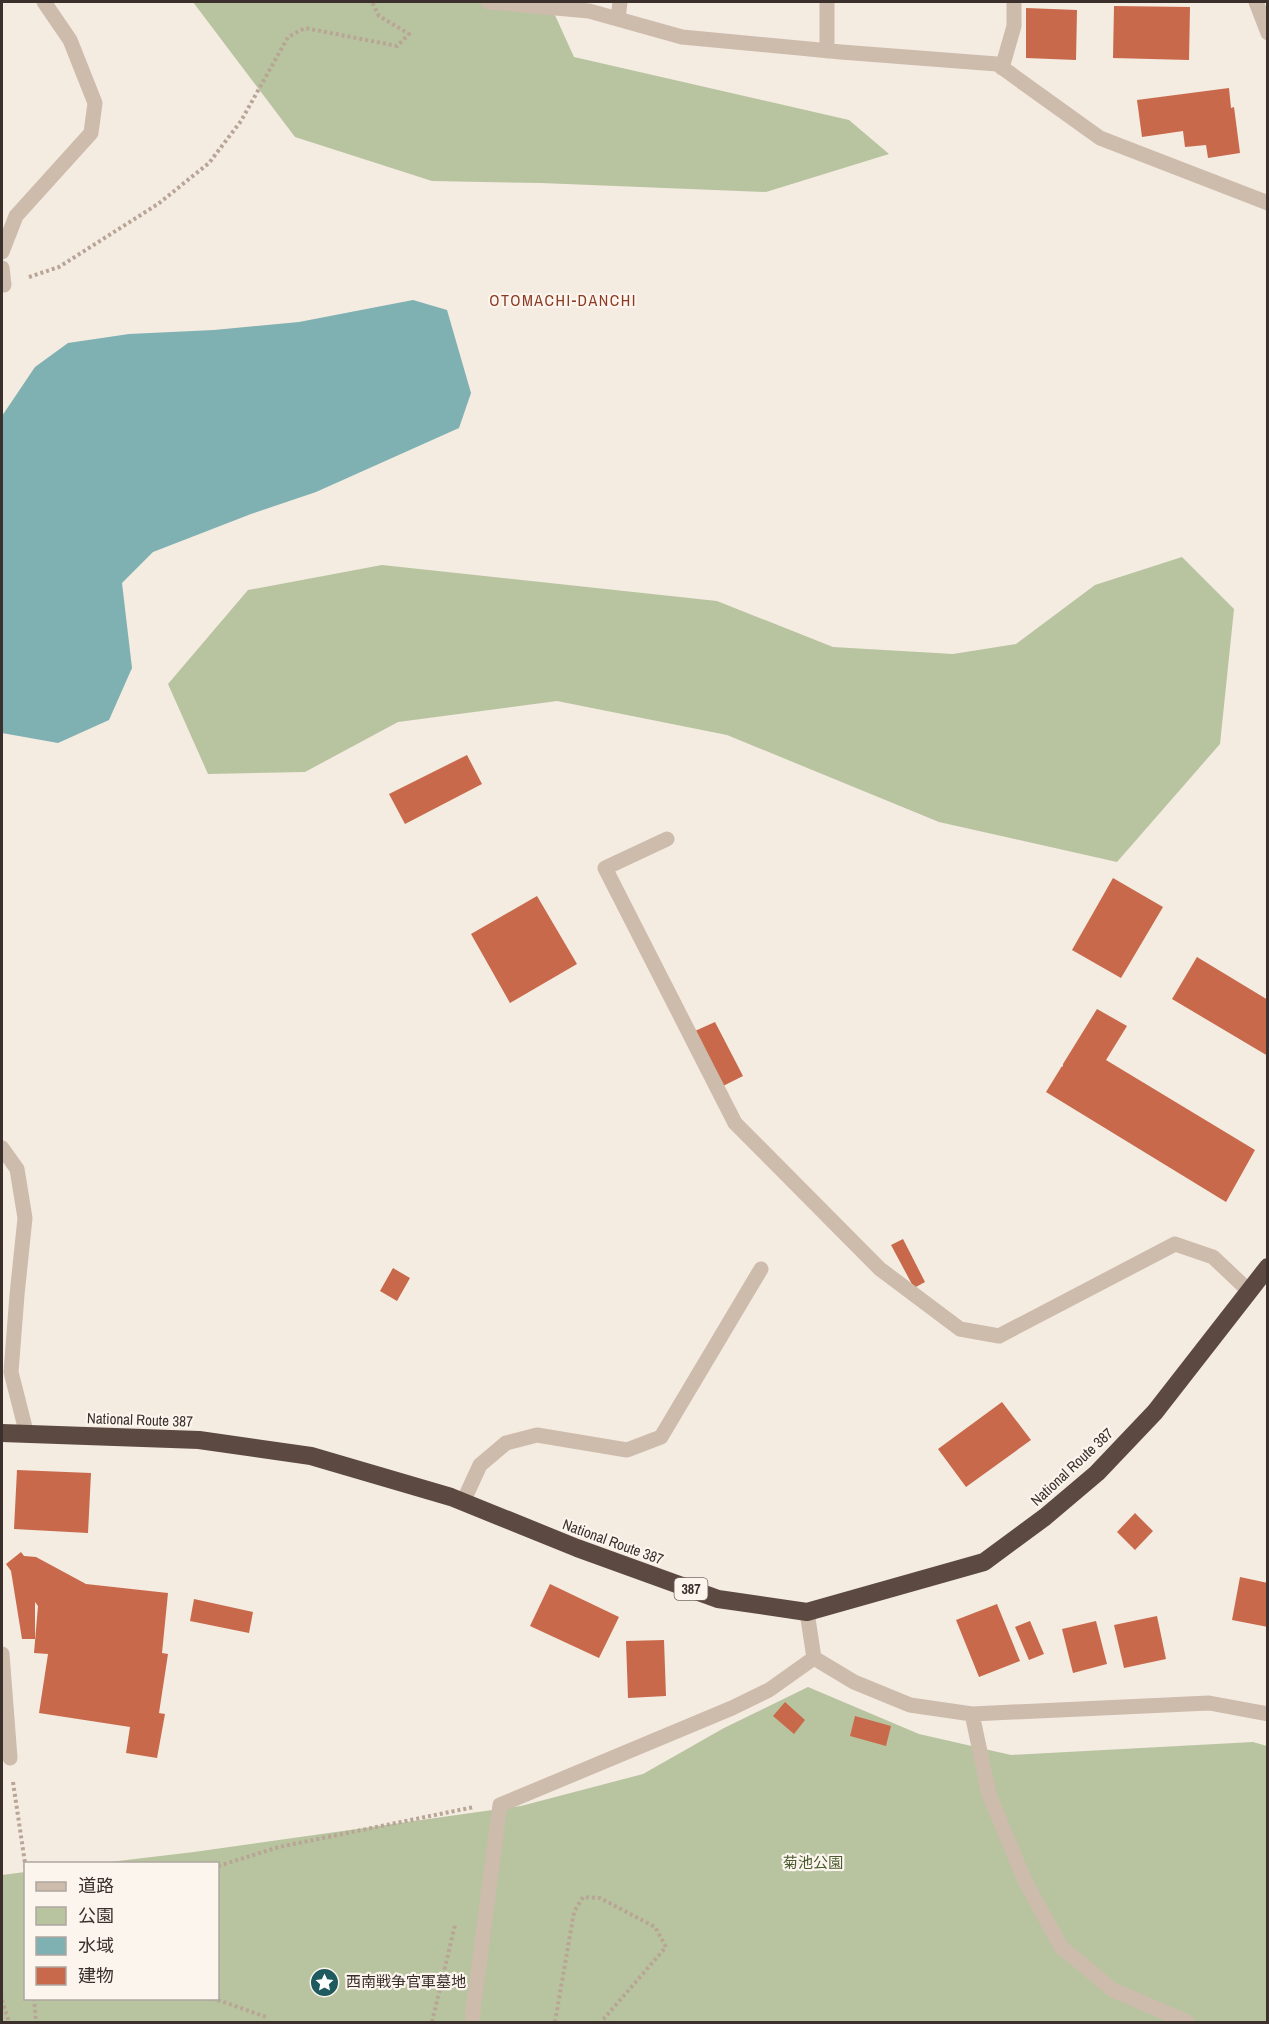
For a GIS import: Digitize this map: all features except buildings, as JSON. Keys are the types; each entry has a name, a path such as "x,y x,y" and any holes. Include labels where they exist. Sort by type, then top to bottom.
{"highway":[{"name":"National Route 387","path":"2,1433 199,1440 311,1456 463,1502 577,1548 718,1599 807,1611 984,1562 1045,1517 1097,1473 1155,1412 1268,1267"}],"street":[{"path":"2,252 16,216 91,132 95,103 70,40 44,2"},
{"path":"488,2 590,11 682,37 997,64 1100,138 1268,203"},
{"path":"618,18 620,2"},
{"path":"827,2 827,51"},
{"path":"1002,68 1014,26 1014,2"},
{"path":"1256,2 1268,33"},
{"path":"2,268 4,285"},
{"path":"668,839 605,868 735,1123 880,1269 960,1329 999,1336 1175,1244 1213,1257 1249,1290"},
{"path":"2,1148 17,1169 26,1218 11,1372 27,1435"},
{"path":"463,1502 480,1465 506,1443 537,1435 627,1450 662,1437 760,1269"},
{"path":"807,1611 814,1658"},
{"path":"2,1654 10,1758"},
{"path":"814,1658 854,1682 910,1705 972,1714 1209,1703 1268,1714"},
{"path":"473,2022 500,1804 732,1708 769,1690 814,1658"},
{"path":"972,1714 989,1794 1024,1879 1061,1947 1113,1990 1187,2022"}],"path":[{"path":"4,285 59,267 158,204 209,163 241,121 288,38 305,28 396,46 409,34 379,16 372,2"},
{"path":"10,1758 25,1862"},
{"path":"219,1866 279,1847 484,1804 500,1804"},
{"path":"555,2022 574,1912 583,1897 600,1898 655,1927 666,1947 601,2022"},
{"path":"2,2000 9,2022"},
{"path":"34,2000 36,2022"},
{"path":"218,2000 266,2017"}],"green space":[{"path":"193,2 549,2 574,57 849,120 889,154 766,192 432,181 295,137"},
{"path":"1182,557 1234,609 1220,744 1117,862 939,822 727,735 557,701 398,722 305,772 208,774 168,684 248,590 382,565 717,601 833,647 953,654 1016,644 1095,585"},
{"name":"菊池公園","path":"808,1687 919,1734 1011,1755 1253,1742 1267,1746 1267,2022 2,2022 2,1875 24,1872 24,2000 219,2000 219,1862 109,1862 521,1806 643,1774 724,1728"}],"water":[{"path":"413,300 447,310 471,393 459,428 316,492 251,514 153,552 122,583 132,668 109,720 58,743 2,733 2,416 35,367 68,343 129,334 214,330 299,322"}],"place":[{"name":"西南戦争官軍墓地","path":"325,1982"}],"district":[{"name":"OTOMACHI-DANCHI","path":"563,300"}]}
